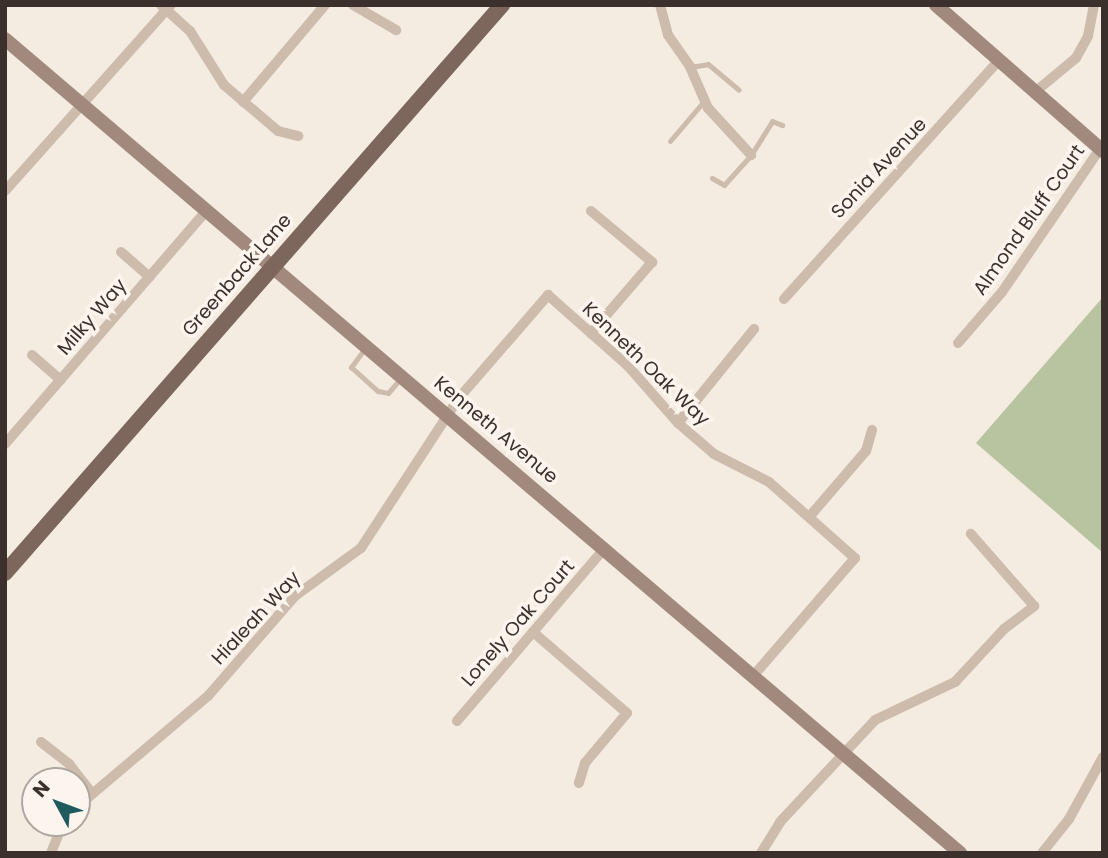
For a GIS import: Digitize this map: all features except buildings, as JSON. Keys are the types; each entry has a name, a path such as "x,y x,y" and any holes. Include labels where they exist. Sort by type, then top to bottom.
{"main road":[{"name":"Greenback Lane","path":"5,573 502,5"},
{"path":"936,5 1101,150"},
{"name":"Kenneth Avenue","path":"5,38 205,212 367,345 960,853"}],"street":[{"path":"243,102 325,5"},
{"path":"353,5 396,30"},
{"path":"660,5 668,35 690,67 704,101 751,155"},
{"path":"1035,92 1076,58 1088,36 1094,5"},
{"path":"5,191 166,7 190,31 216,76 278,131 298,136"},
{"name":"Sonia Avenue","path":"784,299 999,60"},
{"name":"Almond Bluff Court","path":"958,343 1002,292 1101,150"},
{"path":"591,211 652,262 591,333"},
{"name":"Milky Way","path":"5,444 205,212"},
{"path":"121,252 149,277"},
{"name":"Kenneth Oak Way","path":"449,415 458,398 548,295 591,333 678,423 714,454 769,482 810,516 855,558 753,676"},
{"path":"678,423 754,329"},
{"path":"32,355 61,380"},
{"name":"Hialeah Way","path":"92,793 199,704 295,596 361,548 406,473 449,415"},
{"path":"810,516 866,451 872,430"},
{"path":"761,853 780,822 842,752 887,712 955,682 1004,629 1034,606 971,534"},
{"name":"Lonely Oak Court","path":"457,721 605,548"},
{"path":"533,632 627,713 585,763 579,783"},
{"path":"40,742 69,764 92,793"},
{"path":"1042,853 1069,820 1103,757"}],"lane":[{"path":"690,67 708,64 738,90"},
{"path":"670,141 704,101"},
{"path":"712,178 724,185 751,155 772,121 782,125"},
{"path":"367,345 351,367 384,395 402,376"}],"green space":[{"path":"1103,297 1103,553 976,443"}]}
